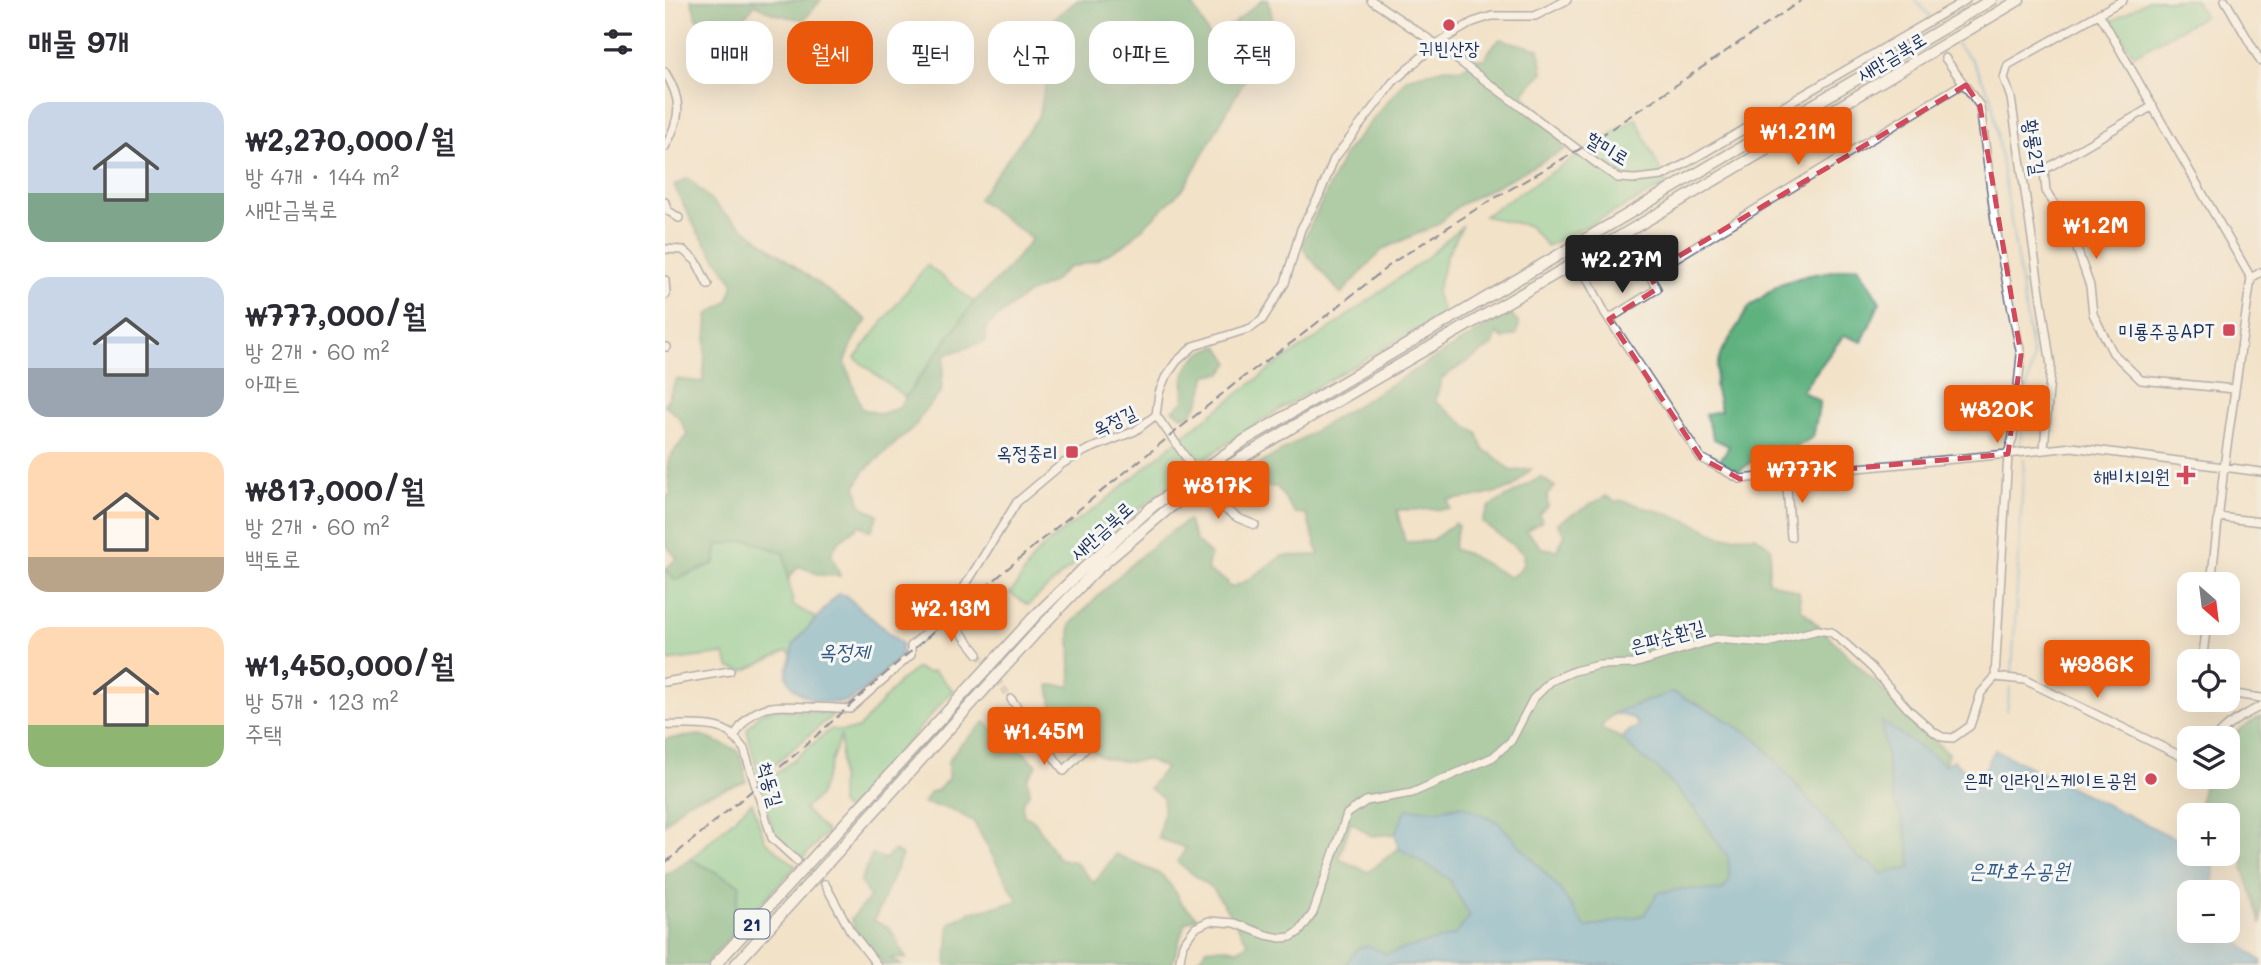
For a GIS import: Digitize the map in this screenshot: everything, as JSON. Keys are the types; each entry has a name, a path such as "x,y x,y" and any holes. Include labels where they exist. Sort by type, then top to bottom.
{"highway":[{"name":"새만금북로","path":"799,866 1033,618 1084,568 1153,506 1245,439 1991,0"},
{"name":"새만금북로","path":"735,965 1042,626 1095,571 1168,509 1224,469 1291,428 1940,54 1971,28 2021,0"},
{"name":"21","path":"715,965 789,884 799,866"}],"street":[{"name":"할미로","path":"1371,0 1436,44 1618,178 1635,179 1662,176 1966,0"},
{"name":"옥정길","path":"734,738 741,724 756,711 771,706 850,709 911,655 911,646 947,615 1017,502 1062,464 1087,450 1135,431 1156,415 1159,393 1165,378 1177,361 1194,346 1251,328 1262,320 1285,283 1301,229 1319,196 1334,159 1393,82 1436,44 1473,22 1492,16 1535,16 1567,0"},
{"name":"황룡2길","path":"2044,449 2051,366 2011,98 2004,78 2008,65 2123,0"},
{"path":"2225,0 2261,62"},
{"path":"2099,13 2251,278 2234,389 2212,572"},
{"path":"1940,54 1980,106 1996,228 2021,355 2013,437 2008,454 1995,677 2025,680 2177,754"},
{"path":"665,72 678,100 676,127 665,146"},
{"path":"1609,319 1657,289 1649,274 1962,85"},
{"path":"2153,106 2044,170 2046,191 2070,229 2090,286 2093,314 2113,353 2124,365 2141,380 2234,389"},
{"path":"665,202 667,211 679,218"},
{"path":"665,249 683,250 696,261 708,285"},
{"path":"1616,252 1595,265 1586,276 1609,319 1701,458 1740,479 2072,447 2261,472"},
{"path":"2251,278 2261,272"},
{"path":"665,280 666,295"},
{"path":"1156,415 1189,462"},
{"path":"1786,475 1791,537"},
{"path":"1209,488 1212,491 1211,500 1238,518 1255,525"},
{"path":"2218,517 2261,522"},
{"path":"947,615 978,654"},
{"name":"은파순환길","path":"1179,965 1183,944 1195,928 1209,920 1235,923 1281,938 1300,932 1313,913 1347,814 1366,802 1412,793 1493,757 1511,741 1533,699 1551,681 1574,671 1598,665 1634,664 1716,639 1767,643 1818,630 1831,632 1872,668 1934,732 1942,737 1953,738 1970,726 1981,693 1995,677"},
{"path":"665,682 730,671"},
{"path":"2240,695 2261,698"},
{"path":"1010,699 1064,771 1088,746"},
{"path":"2228,726 2261,706"},
{"path":"665,724 703,726 727,731 734,738"},
{"name":"척동길","path":"734,738 744,749 772,838 799,866"},
{"path":"825,884 850,930 877,965"}],"highlighted area":[{"path":"1966,85 1980,106 2021,355 2008,454 1740,479 1701,458 1609,319 1657,289 1649,274"}],"green space":[{"path":"691,0 821,0 804,20 774,14 755,4 741,21 697,19"},
{"path":"1078,0 1190,0 1208,33 1208,84 1242,84 1184,188 1126,244 1095,261 1068,268 1050,284 1025,295 986,327 986,341 945,355 941,393 923,412 916,425 864,471 856,486 861,505 878,515 871,531 860,525 839,541 831,553 840,576 820,575 799,566 788,579 784,553 748,540 718,545 715,563 674,580 666,569 677,558 665,544 665,497 671,494 669,461 688,435 678,416 665,406 676,379 703,382 708,315 728,301 734,284 697,231 674,186 688,178 724,213 867,320 855,337 845,363 862,409 881,414 898,408 974,302 1003,274 1032,239 978,199 1038,117 1046,84 1075,84 1075,21 1054,21 1054,18"},
{"path":"1262,0 1268,0 1273,21 1237,21"},
{"path":"2148,0 2195,0 2204,16 2134,55 2111,22"},
{"path":"1500,39 1539,49 1543,72 1523,93 1566,149 1458,206 1437,225 1383,249 1341,294 1306,253 1302,243 1345,153 1407,78 1445,68 1461,69 1476,59 1485,59"},
{"path":"1636,118 1667,185 1547,246 1529,226 1484,216"},
{"path":"1463,225 1447,255 1436,294 1444,314 1229,442 1133,514 1028,605 1010,593 1034,557 1055,537 1099,506 1184,435 1277,364 1429,256"},
{"path":"927,265 974,302 905,397 855,358"},
{"path":"1858,266 1880,302 1862,342 1844,335 1802,391 1820,402 1813,437 1785,453 1768,446 1765,452 1739,471 1719,462 1729,446 1714,439 1705,414 1721,411 1715,387 1717,366 1721,353 1749,307 1780,284 1805,276"},
{"path":"1510,312 1519,324 1517,334 1503,339 1497,334 1493,345 1442,378 1435,401 1477,432 1484,451 1492,454 1511,471 1531,469 1512,488 1482,496 1448,500 1450,509 1397,510 1405,542 1431,541 1455,523 1458,526 1453,549 1468,554 1509,577 1519,571 1523,553 1482,522 1489,507 1541,477 1555,487 1547,495 1548,506 1539,514 1542,521 1526,531 1542,548 1557,550 1565,535 1557,523 1606,496 1616,502 1620,500 1681,518 1723,537 1756,536 1771,548 1768,581 1799,592 1801,609 1907,717 1948,753 1945,765 1881,722 1894,803 1903,819 1911,868 1882,874 1873,865 1859,859 1757,739 1707,709 1672,693 1622,710 1605,722 1601,729 1622,738 1638,755 1659,770 1695,809 1728,857 1730,880 1722,891 1636,917 1586,928 1558,887 1498,822 1461,805 1437,810 1407,809 1395,834 1371,836 1351,822 1339,859 1368,872 1399,848 1448,878 1470,915 1455,935 1385,955 1376,949 1360,947 1345,965 1194,965 1206,949 1222,947 1238,950 1248,943 1214,890 1177,862 1186,848 1158,838 1163,798 1149,788 1165,768 1149,760 1128,762 1104,758 1073,737 1066,715 1052,707 1049,685 1071,686 1070,625 1141,556 1188,520 1196,541 1210,554 1207,571 1227,581 1230,588 1246,581 1282,556 1319,555 1306,514 1295,513 1277,487 1246,486 1216,495 1217,490"},
{"path":"1219,346 1230,363 1222,373 1207,375 1201,398 1191,414 1183,416 1173,410 1184,401 1184,376 1191,363 1203,352"},
{"path":"748,540 784,553 793,605 816,618 793,645 794,655 787,651 744,671 730,668 724,654 665,661 665,569 675,580 715,563 717,545"},
{"path":"917,668 927,673 934,671 953,690 847,811 840,804 841,734 819,796 804,809 827,832 800,861 775,835 760,787 831,729 858,729 900,681"},
{"path":"777,709 834,714 759,778 747,730 760,713"},
{"path":"2261,716 2261,925 2243,867 2245,855 2240,849 2240,803 2202,803 2200,800 2202,789 2240,789 2240,729"},
{"path":"985,722 1006,742 1021,734 1020,749 1037,765 1027,779 1030,792 1022,804 1024,816 1034,820 1058,858 1075,862 1094,883 1116,854 1162,875 1178,895 1179,901 1198,918 1185,923 1172,965 946,965 950,923 971,912 1018,901 973,821 951,809 923,803 930,792 938,790 948,779 948,761 961,744"},
{"path":"700,735 737,750 744,766 746,782 686,802 665,824 665,739"},
{"path":"752,802 765,841 796,866 738,928 736,906 740,885 691,859"},
{"path":"894,850 902,855 874,921 890,928 906,958 890,958 901,965 884,965 859,936 851,919 870,897 860,882 872,854 885,859"},
{"path":"691,859 740,885 736,906 738,928 705,965 665,965 665,875"}],"water":[{"name":"옥정제","path":"838,594 845,595 902,644 898,660 856,697 844,702 825,702 796,691 790,684 787,673 793,645"},
{"name":"은파호수공원","path":"1672,692 1757,739 1859,859 1873,865 1882,874 1911,868 1903,819 1894,803 1881,721 1945,765 1953,760 1978,781 1995,750 2177,839 2177,866 2214,866 2213,880 2177,880 2177,943 2239,943 2261,961 2261,965 1345,965 1358,948 1370,946 1386,954 1455,935 1470,916 1448,878 1399,848 1395,834 1407,809 1437,810 1464,806 1498,822 1558,887 1586,928 1644,915 1658,893 1682,889 1722,891 1730,880 1728,857 1695,809 1659,770 1638,755 1622,738 1639,726 1633,718 1614,713"}],"waterway":[{"path":"1915,0 1931,17"},
{"path":"1956,44 1971,59 1991,96 2033,358 2022,417 2020,446"},
{"path":"2012,675 2024,459"},
{"path":"2007,711 2010,687"}],"tunnel":[{"path":"978,654 1011,699"},
{"path":"801,864 825,884"}],"railway":[{"path":"665,863 797,753 1041,540 1242,378 1298,338 1395,261 1478,208 1590,143 1802,0"}],"place":[{"name":"귀빈산장","path":"1449,25"},
{"name":"미룡주공APT","path":"2229,330"},
{"name":"옥정중리","path":"1072,452"},
{"name":"해비치의원","path":"2186,475"},
{"name":"은파 인라인스케이트공원","path":"2151,779"}]}
